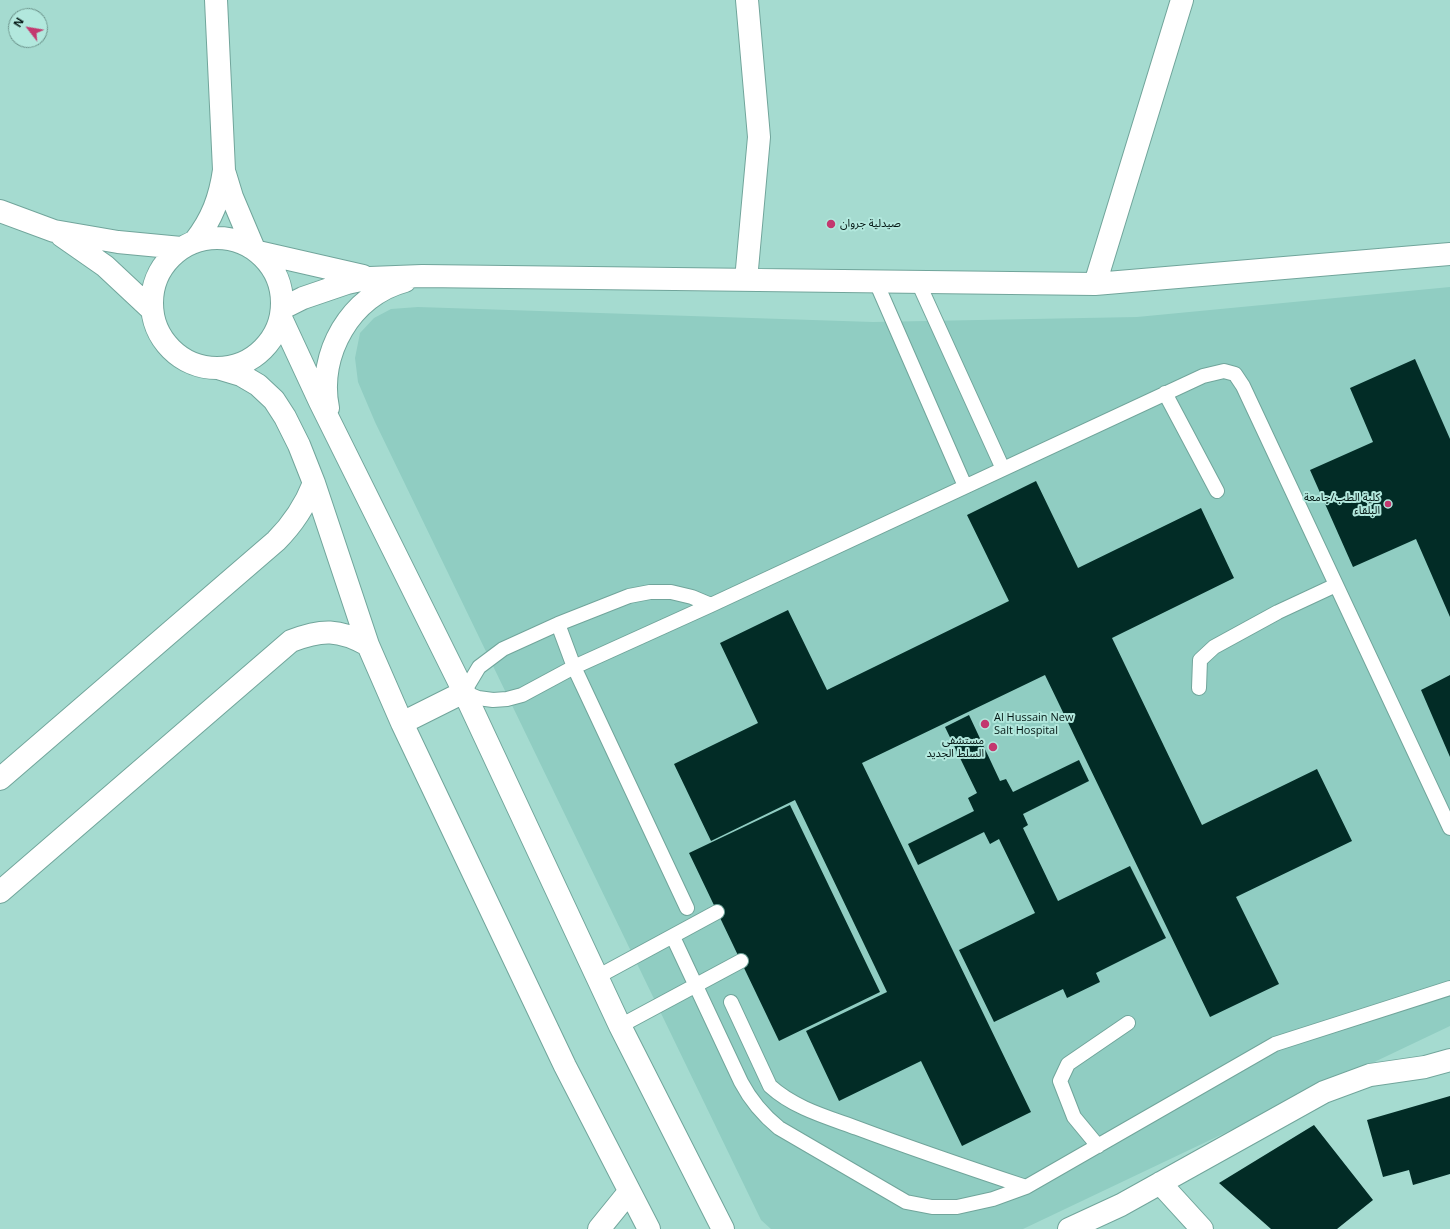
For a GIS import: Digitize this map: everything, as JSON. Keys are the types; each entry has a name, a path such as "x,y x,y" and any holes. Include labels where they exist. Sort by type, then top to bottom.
{"street":[{"path":"216,0 224,170 221,190 207,226 188,245 164,264 154,285 152,308 156,328 167,345 182,359 200,367 221,369 241,375 258,386 274,400 286,417 314,483 356,603 368,645 402,723 565,1066 649,1229"},
{"path":"746,280 759,137 747,0"},
{"path":"1095,284 1182,0"},
{"path":"224,170 232,197 256,250 272,268 281,287 282,313 331,423 464,692 620,1026 723,1229"},
{"path":"0,211 54,231 124,243 188,245 215,238 236,240 256,250 370,278"},
{"path":"54,231 105,266 152,308"},
{"path":"221,369 241,364 259,354 273,338 282,313 325,290 370,278 422,276 1095,284 1450,254"},
{"path":"331,423 325,395 327,367 335,340 350,316 371,297 395,283 422,276"},
{"path":"0,779 276,541 299,514 314,483"},
{"path":"0,892 291,641 310,633 330,631 350,635 368,645"},
{"path":"402,723 464,692"},
{"path":"1069,1229 1121,1205 1324,1092 1370,1075 1425,1067 1450,1060"},
{"path":"1160,1183 1202,1229"},
{"path":"599,1229 629,1192"}],"lane":[{"path":"876,282 965,486"},
{"path":"918,282 1003,469"},
{"path":"712,605 692,597 671,592 650,592 629,596 558,624 503,649 490,657 479,667 464,692 485,699 507,699 522,695 574,667 712,605 1165,393 1203,376 1224,371 1235,374 1243,386 1450,828"},
{"path":"1165,393 1217,491"},
{"path":"1199,688 1200,660 1214,647 1278,612 1336,585"},
{"path":"558,624 574,667 687,908"},
{"path":"597,977 718,912"},
{"path":"672,937 750,1099 766,1118 779,1128 906,1202 932,1208 957,1206 993,1199 1026,1188 1275,1044 1450,988"},
{"path":"620,1026 741,961"},
{"path":"731,1002 770,1086 780,1095 818,1113 1026,1188"},
{"path":"1098,1146 1074,1117 1060,1081 1068,1064 1128,1023"}],"shaded area":[{"name":"Al Hussain New Salt Hospital","path":"1450,287 1450,1026 1023,1229 771,1229 761,1220 375,422 358,382 355,358 360,333 374,318 391,309 418,307 873,322 1137,317"}],"building":[{"name":"كلية الطب/جامعة البلقاء","path":"1415,359 1450,439 1450,617 1416,539 1353,567 1310,470 1373,442 1350,388"},
{"name":"مستشفى السلط الجديد","path":"1036,481 1078,568 1201,508 1234,578 1112,638 1202,825 1317,769 1352,841 1236,897 1279,984 1210,1017 1045,675 862,763 1031,1112 962,1146 921,1061 839,1101 806,1031 887,992 795,800 711,841 674,764 758,723 720,643 788,610 827,690 1009,601 967,515"},
{"path":"1450,675 1450,757 1421,690"},
{"path":"969,715 1000,781 1006,779 1013,792 1079,760 1089,781 1023,814 1028,825 1023,828 1058,901 1130,866 1166,938 1096,973 1100,982 1067,998 1063,989 994,1022 959,950 1035,913 999,839 990,844 984,832 918,865 908,844 974,811 968,798 977,793 945,727"},
{"path":"790,805 880,992 779,1041 689,853"},
{"path":"1450,1096 1450,1174 1413,1185 1409,1170 1383,1177 1367,1120"},
{"path":"1314,1125 1373,1200 1337,1229 1271,1229 1219,1183"}],"place":[{"name":"صيدلية جروان","path":"831,224"},
{"name":"كلية الطب/جامعة البلقاء","path":"1388,504"},
{"name":"Al Hussain New Salt Hospital","path":"985,724"},
{"name":"مستشفى السلط الجديد","path":"993,747"}]}
